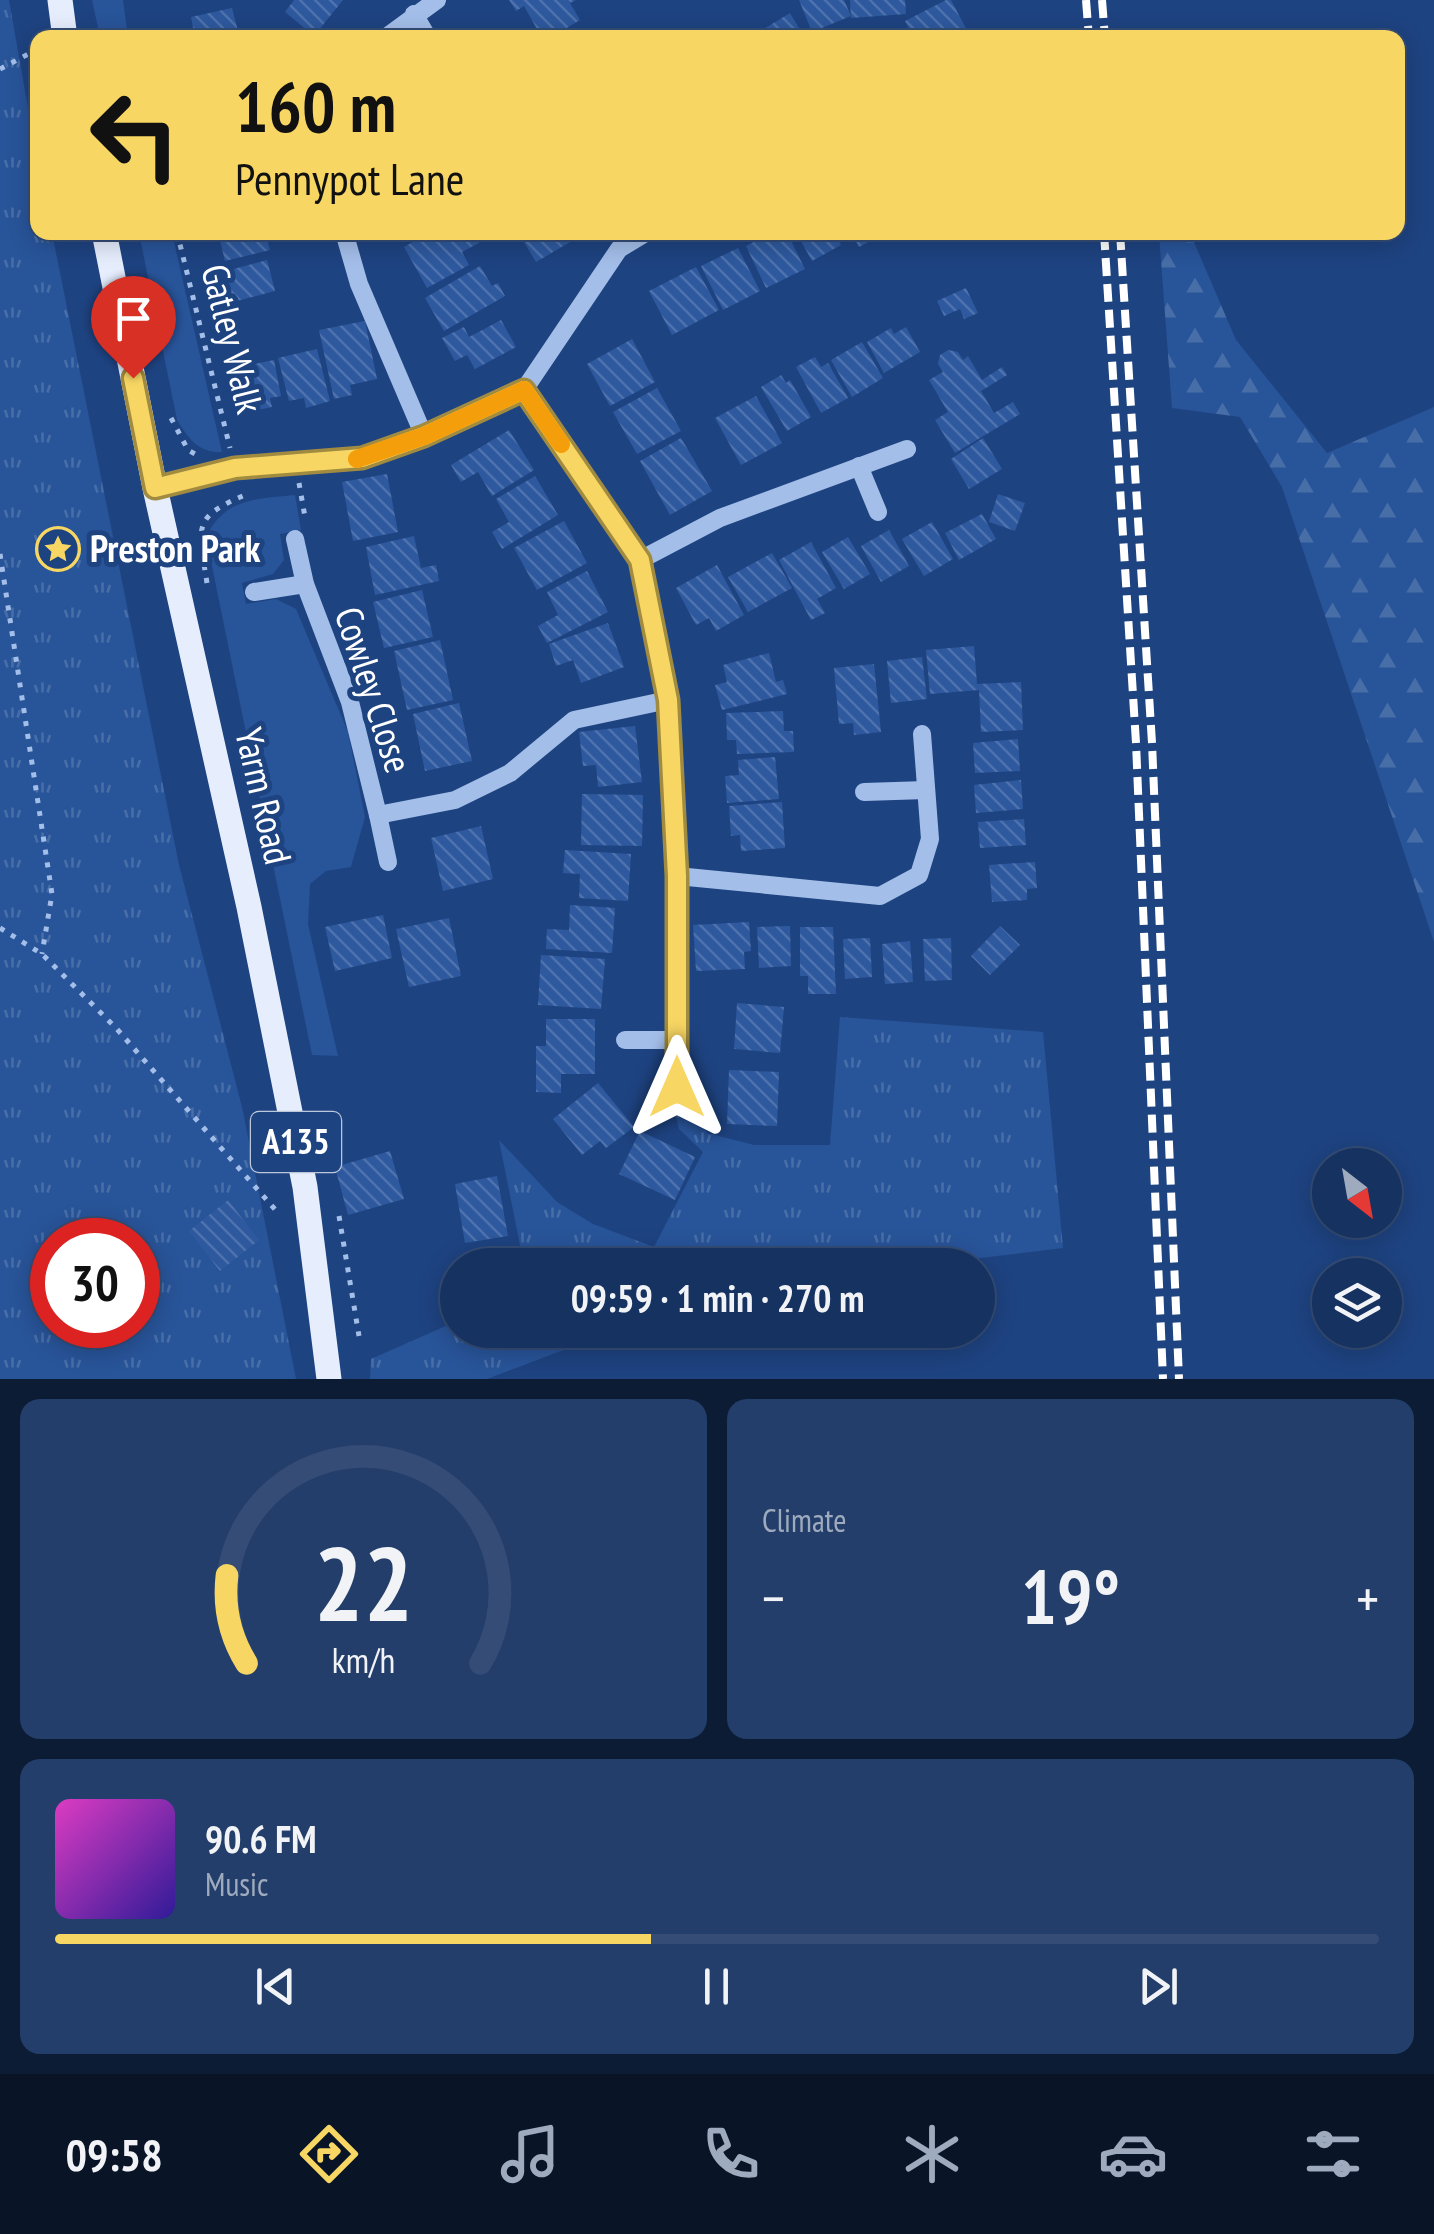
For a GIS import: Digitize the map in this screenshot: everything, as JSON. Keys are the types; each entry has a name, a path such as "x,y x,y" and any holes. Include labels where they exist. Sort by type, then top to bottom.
{"main road":[{"path":"60,0 64,30"},
{"name":"Yarm Road","path":"106,240 301,1168 329,1379"}],"street":[{"path":"394,30 437,0"},
{"path":"414,14 423,30"},
{"path":"346,240 359,284 424,436"},
{"path":"155,488 235,468 362,458 424,436 524,390 619,249 634,240"},
{"path":"524,390 640,560 668,700 677,876 677,1087"},
{"path":"640,560 720,518 907,449"},
{"path":"859,466 878,512"},
{"name":"Cowley Close","path":"295,539 305,584 350,702 388,862"},
{"name":"Cowley Close","path":"254,592 305,584"},
{"name":"Cowley Close","path":"378,815 454,800 510,773 574,720 668,700"},
{"path":"677,876 880,896 920,875 930,839 922,734"},
{"path":"864,792 926,790"},
{"path":"625,1040 676,1040"}],"path":[{"path":"0,69 30,53"},
{"name":"Gatley Walk","path":"179,240 233,459"},
{"path":"168,402 188,450 198,456"},
{"path":"295,539 308,536 296,464"},
{"path":"284,487 299,485"},
{"path":"208,590 200,536 206,515 253,491"},
{"path":"0,554 52,894 42,954"},
{"path":"0,928 42,954 116,1028 285,1221"},
{"path":"336,1204 360,1336"}],"green space":[{"name":"Preston Park","path":"0,0 9,0 30,119 30,240 53,240 179,865 242,1107 296,1379 0,1379"},
{"path":"92,0 123,0 127,30 98,30"},
{"path":"140,240 174,240 222,452 195,443 177,420"},
{"path":"1160,240 1193,240 1236,340 1327,453 1434,407 1434,942 1282,487 1240,417 1172,408"},
{"path":"295,495 301,530 280,534 284,560 273,574 242,583 246,604 276,599 296,609 348,732 365,817 351,867 326,871 310,884 308,924 338,1056 312,1055 206,537 232,508 254,500"},
{"path":"840,1017 1043,1032 1063,1248 995,1256 995,1248 521,1248 499,1140 557,1202 593,1224 654,1247 703,1152 679,1129 668,1087 689,1089 695,1113 707,1133 754,1145 830,1145"},
{"path":"440,1329 440,1348 569,1348 487,1379 370,1379 371,1359"}],"building":[{"path":"294,0 343,0 319,30 307,30 285,12"},
{"path":"509,0 576,0 570,3 580,20 563,30 538,30 524,6 516,11"},
{"path":"799,0 844,0 851,16 811,30"},
{"path":"850,0 905,0 906,14 851,18"},
{"path":"951,0 967,30 910,30 905,21"},
{"path":"232,8 238,30 193,30 191,17"},
{"path":"790,13 800,30 762,30"},
{"path":"220,240 267,240 270,250 225,261"},
{"path":"416,240 479,243 462,252 469,265 427,288 404,247"},
{"path":"523,240 574,240 536,262"},
{"path":"757,240 790,240 805,269 766,288 746,246"},
{"path":"800,240 839,240 841,245 812,261"},
{"path":"738,248 760,291 723,310 701,266"},
{"path":"267,260 275,291 229,303 222,272"},
{"path":"480,266 492,286 498,283 505,296 444,331 425,298"},
{"path":"696,267 719,310 672,335 649,291"},
{"path":"966,288 978,313 964,319 960,309 944,316 937,301"},
{"path":"501,320 516,347 475,369 467,355 455,361 442,338 464,327 469,337"},
{"path":"365,321 377,379 350,385 352,395 334,399 319,330"},
{"path":"906,327 920,352 884,373 867,342 891,328 894,334"},
{"path":"632,339 655,382 610,406 587,364"},
{"path":"862,342 883,378 852,397 831,360"},
{"path":"317,349 330,401 306,408 304,398 289,401 278,358"},
{"path":"948,350 958,352 963,360 968,356 982,380 1002,367 1007,375 981,391 994,413 1013,402 1020,414 955,453 935,420 948,412 929,380 943,372 938,364 940,355"},
{"path":"815,357 821,367 828,363 848,398 821,413 796,367"},
{"path":"274,360 281,396 270,398 272,407 238,414 228,369"},
{"path":"781,375 786,383 790,380 811,417 787,431 761,387"},
{"path":"657,388 681,431 637,454 613,412"},
{"path":"756,396 782,443 741,465 715,418"},
{"path":"509,430 534,470 492,496 478,472 461,482 451,465"},
{"path":"681,438 712,491 670,515 640,461"},
{"path":"983,438 1002,469 969,489 951,459"},
{"path":"387,474 398,532 353,541 342,482"},
{"path":"535,476 558,515 502,549 492,532 509,522 496,499"},
{"path":"998,494 1025,503 1015,531 989,522"},
{"path":"982,514 996,539 959,560 945,533"},
{"path":"564,521 587,563 537,590 514,548"},
{"path":"932,522 953,559 924,576 902,539"},
{"path":"889,530 909,566 881,582 861,546"},
{"path":"414,536 421,568 436,565 439,581 375,595 366,547"},
{"path":"848,537 870,574 844,589 822,552"},
{"path":"811,542 836,588 817,599 825,613 811,620 779,560"},
{"path":"772,553 792,588 748,612 728,577"},
{"path":"717,565 744,615 716,631 709,618 696,625 676,588"},
{"path":"587,571 608,612 547,643 538,626 558,615 547,592"},
{"path":"422,590 433,637 384,648 373,602"},
{"path":"608,623 624,667 581,683 573,660 556,666 549,644"},
{"path":"440,640 453,700 407,710 394,651"},
{"path":"974,646 977,684 1021,682 1023,730 981,732 979,690 930,694 926,650"},
{"path":"769,653 776,682 783,680 787,694 722,710 715,685 727,682 723,665"},
{"path":"922,657 927,699 891,703 887,661"},
{"path":"874,664 881,732 854,735 853,723 839,724 834,668"},
{"path":"459,703 472,761 425,771 413,714"},
{"path":"783,711 784,731 793,731 794,752 737,754 736,740 727,740 726,713"},
{"path":"635,726 642,782 598,787 596,765 583,766 579,732"},
{"path":"1018,739 1020,771 975,773 973,743"},
{"path":"775,757 779,799 727,803 725,776 739,775 738,760"},
{"path":"1021,780 1023,809 976,813 974,785"},
{"path":"582,794 643,795 642,846 581,845"},
{"path":"782,802 785,848 741,851 740,835 731,836 729,806"},
{"path":"1024,819 1026,845 980,848 978,822"},
{"path":"481,826 493,879 443,891 431,838"},
{"path":"565,850 631,854 628,901 579,898 580,874 563,873"},
{"path":"1035,862 1037,888 1027,889 1027,900 992,902 989,865"},
{"path":"570,905 615,908 612,953 546,949 547,929 569,930"},
{"path":"383,915 392,958 335,971 325,927"},
{"path":"449,918 461,976 409,987 396,929"},
{"path":"749,922 751,951 744,952 745,969 696,971 693,925"},
{"path":"790,926 791,966 759,968 757,927"},
{"path":"1000,926 1020,945 990,975 971,956"},
{"path":"800,927 833,927 836,994 808,994 808,976 800,976"},
{"path":"870,938 872,977 845,979 843,939"},
{"path":"951,938 952,980 925,981 923,939"},
{"path":"910,941 913,982 885,984 882,944"},
{"path":"541,955 605,959 601,1009 538,1005"},
{"path":"737,1003 784,1007 780,1053 734,1049"},
{"path":"546,1019 595,1019 595,1074 561,1074 561,1093 536,1092 536,1046 546,1046"},
{"path":"729,1070 779,1072 777,1126 727,1124"},
{"path":"598,1083 634,1127 606,1148 600,1141 582,1155 553,1119"},
{"path":"640,1131 695,1157 675,1200 619,1174"},
{"path":"390,1151 404,1199 348,1215 335,1167"},
{"path":"497,1176 508,1236 465,1243 455,1184"},
{"path":"228,1200 259,1240 220,1271 189,1231"}],"railway":[{"path":"1086,0 1088,30"},
{"path":"1102,0 1104,30"},
{"path":"1105,240 1136,743 1163,1379"},
{"path":"1121,240 1152,743 1179,1379"}],"slow traffic":[{"path":"357,459 424,436 524,390 561,444"}],"place":[{"name":"Preston Park","path":"58,549"}],"route":[{"path":"133,378 155,488 235,468 362,458 424,436 524,390 640,560 668,700 677,876 677,1087"}]}
